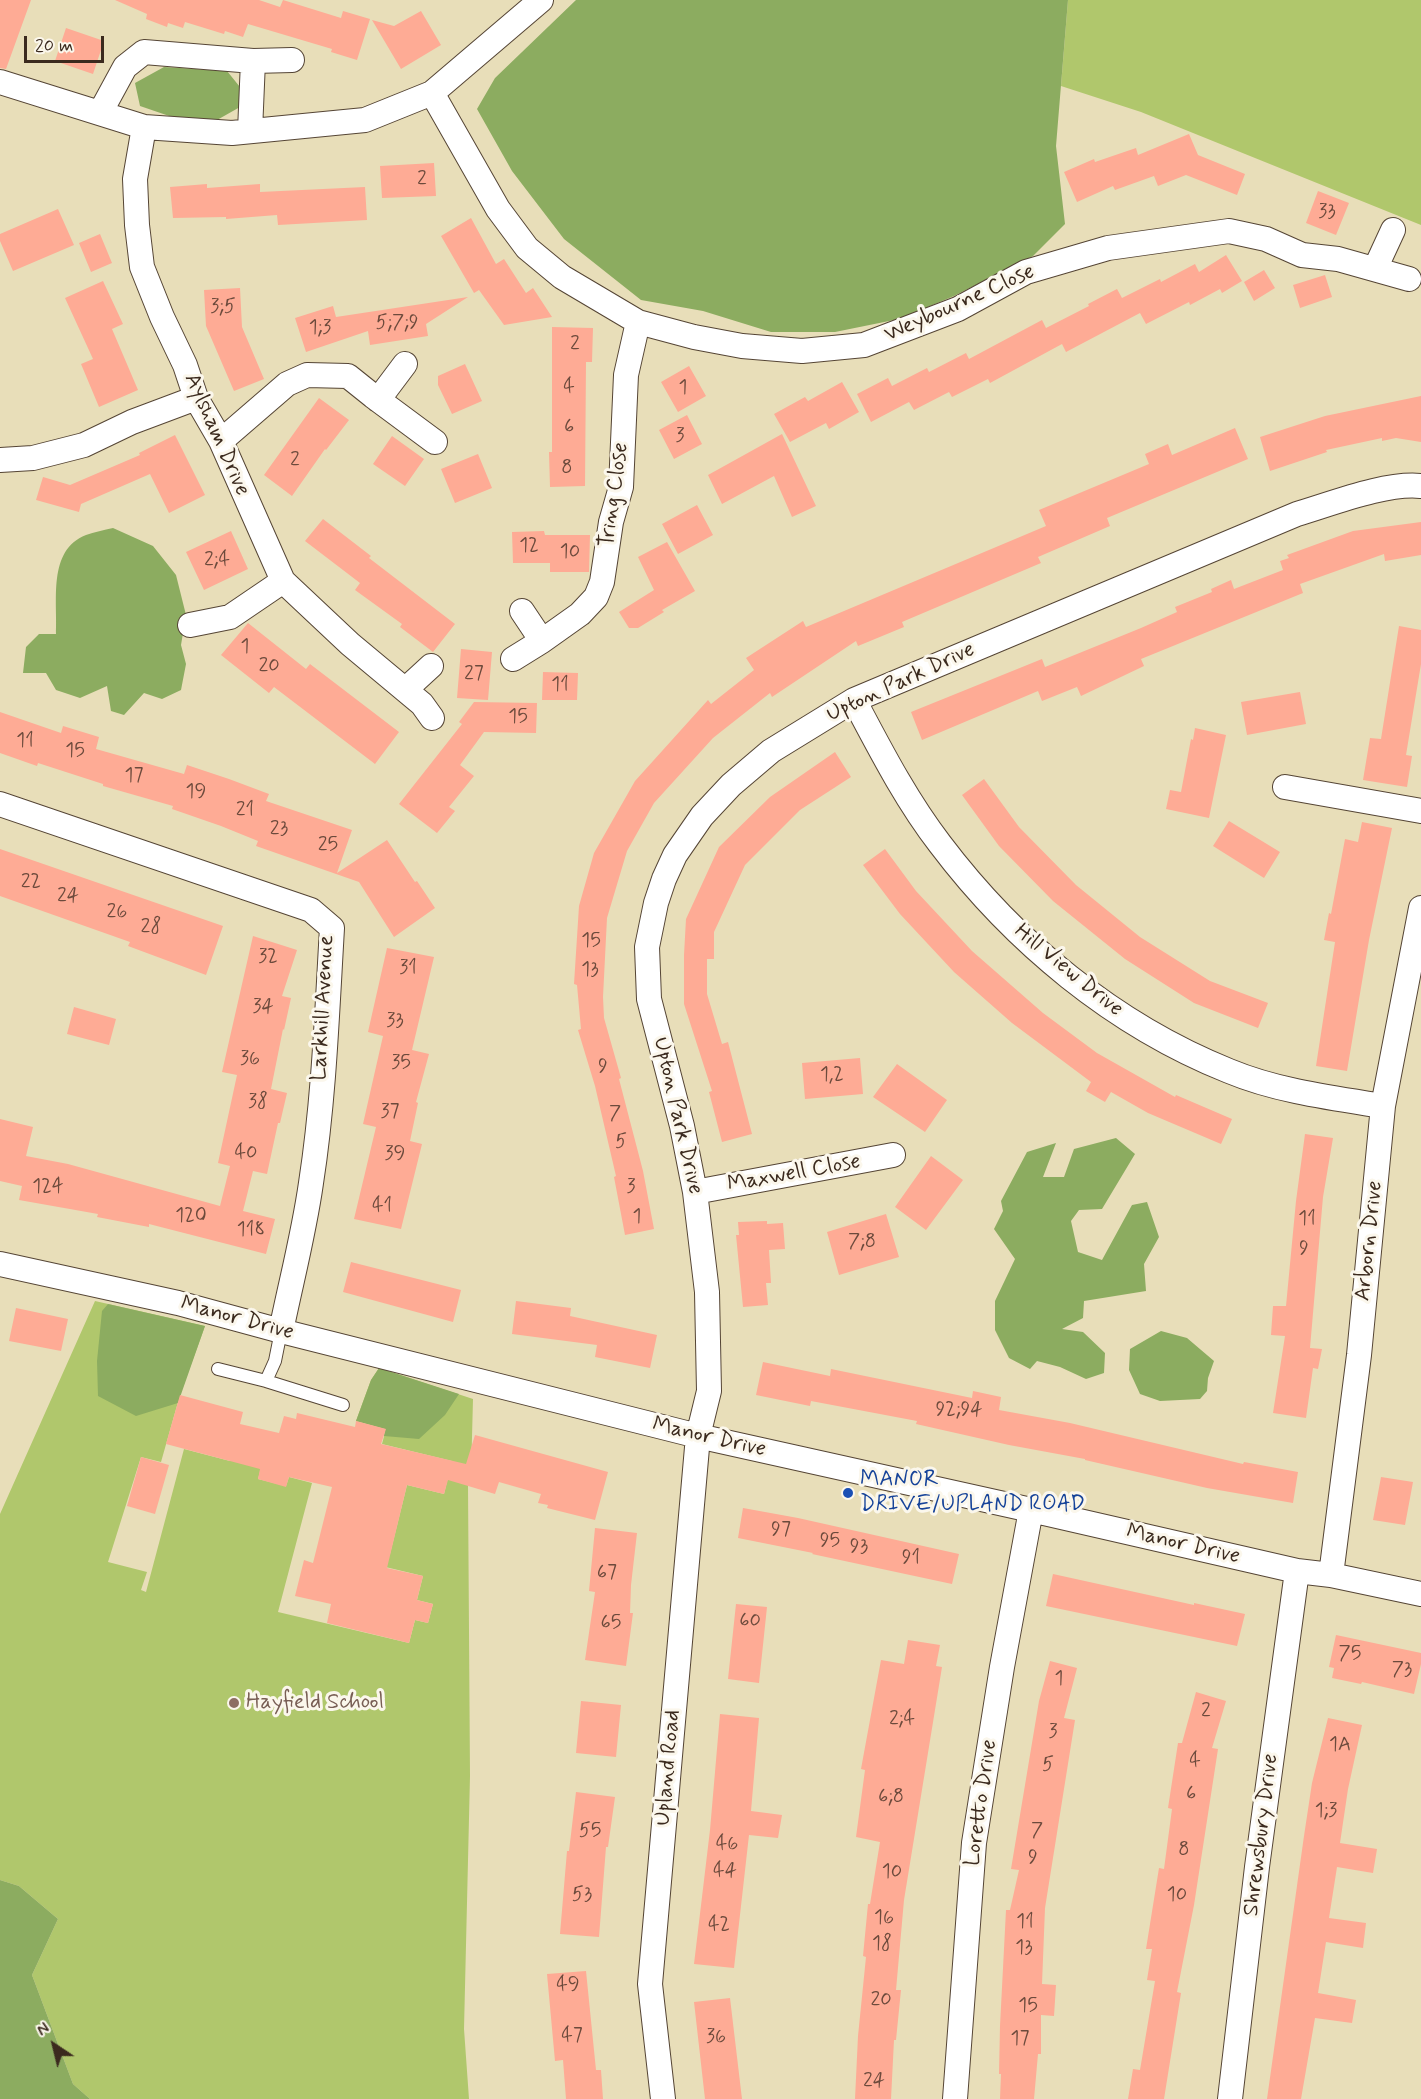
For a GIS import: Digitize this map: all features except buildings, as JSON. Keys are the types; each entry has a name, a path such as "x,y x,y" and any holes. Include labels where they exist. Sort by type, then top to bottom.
{"street":[{"path":"0,82 144,127 232,133 365,120 432,93 540,0"},
{"path":"100,113 124,67 144,52 253,61 292,60"},
{"path":"250,131 253,61"},
{"name":"Weybourne Close","path":"432,93 498,209 527,248 562,277 638,322 694,337 742,346 802,351 864,345 958,309 1026,272 1108,248 1228,231 1266,239 1302,255 1338,259 1409,279"},
{"name":"Aylsham Drive","path":"144,127 135,179 142,267 185,365 196,398 221,441 283,581 350,644 406,689 422,704 432,718"},
{"path":"1375,269 1393,230"},
{"name":"Tring Close","path":"513,659 580,614 596,597 602,582 611,522 621,487 626,375 638,322"},
{"path":"378,400 405,364"},
{"path":"221,441 287,384 308,375 348,376 435,442"},
{"path":"0,460 33,458 84,444 132,422 196,398"},
{"name":"Upton Park Drive","path":"699,1436 709,1390 707,1292 695,1192 682,1126 649,999 647,946 656,903 664,879 675,855 702,816 732,785 771,751 854,700 1298,514 1353,496 1409,485 1421,486"},
{"path":"190,625 230,617 283,581"},
{"path":"522,611 542,641"},
{"path":"406,689 431,666"},
{"name":"Hill View Drive","path":"854,700 915,807 939,843 973,885 1005,920 1121,1016 1229,1072 1280,1087 1383,1106"},
{"path":"1285,787 1421,811"},
{"name":"Larkhill Avenue","path":"0,804 311,910 332,928 326,1036 314,1162 281,1331"},
{"name":"Arborn Drive","path":"1331,1575 1357,1366 1383,1106 1421,909"},
{"name":"Maxwell Close","path":"695,1192 893,1155"},
{"name":"Manor Drive","path":"0,1264 178,1303 699,1436 1297,1571 1331,1575 1421,1594"},
{"name":"Upland Road","path":"663,2099 650,1984 699,1436"},
{"name":"Loretto Drive","path":"955,2099 974,1843 1002,1667 1031,1510"},
{"name":"Shrewsbury Drive","path":"1230,2099 1257,1868 1297,1571"}],"lane":[{"path":"266,1381 276,1361 281,1331"},
{"path":"218,1369 343,1405"}],"green space":[{"path":"576,0 1068,0 1056,146 1065,224 1033,256 954,296 899,319 835,332 771,332 703,311 641,300 564,239 512,171 477,109 495,78"},
{"path":"1068,0 1421,0 1421,225 1141,112 1061,86"},
{"path":"164,67 227,71 244,92 240,107 217,120 178,119 140,106 135,83"},
{"path":"113,528 153,546 176,575 186,615 181,645 186,664 181,690 162,699 144,693 124,715 111,711 107,686 80,698 56,690 46,673 23,673 26,647 39,634 56,634 57,578 65,552 74,542 86,535"},
{"path":"1116,1138 1135,1154 1102,1209 1079,1210 1071,1221 1078,1252 1102,1260 1132,1205 1147,1202 1159,1237 1144,1264 1146,1291 1084,1301 1083,1318 1062,1329 1083,1332 1105,1353 1104,1373 1086,1379 1060,1367 1037,1361 1030,1369 1009,1358 995,1330 995,1301 1015,1259 994,1229 1003,1211 1001,1201 1027,1152 1056,1143 1043,1177 1064,1177 1074,1149"},
{"name":"Hayfield School","path":"95,1301 205,1326 180,1395 161,1462 141,1457 108,1562 147,1572 141,1590 146,1592 184,1449 230,1461 269,1437 258,1479 286,1486 289,1477 312,1483 278,1612 409,1643 415,1620 428,1623 433,1604 417,1600 423,1576 373,1564 390,1554 407,1485 444,1494 452,1461 382,1444 386,1429 356,1421 371,1380 379,1368 473,1399 471,1475 468,1486 470,1776 464,2029 469,2099 90,2099 73,2084 32,1975 58,1919 19,1886 0,1880 0,1514"},
{"path":"108,1304 205,1326 178,1403 136,1416 98,1396 97,1361 102,1311"},
{"path":"1161,1331 1187,1338 1214,1361 1208,1378 1207,1391 1200,1399 1160,1401 1140,1394 1129,1370 1130,1349"},
{"path":"379,1368 459,1394 445,1415 419,1439 384,1436 385,1429 356,1421 371,1380"},
{"path":"0,1880 19,1886 58,1919 32,1975 73,2084 90,2099 0,2099"}],"place":[{"name":"MANOR DRIVE/UPLAND ROAD","path":"848,1493"},
{"name":"Hayfield School","path":"234,1703"}]}
